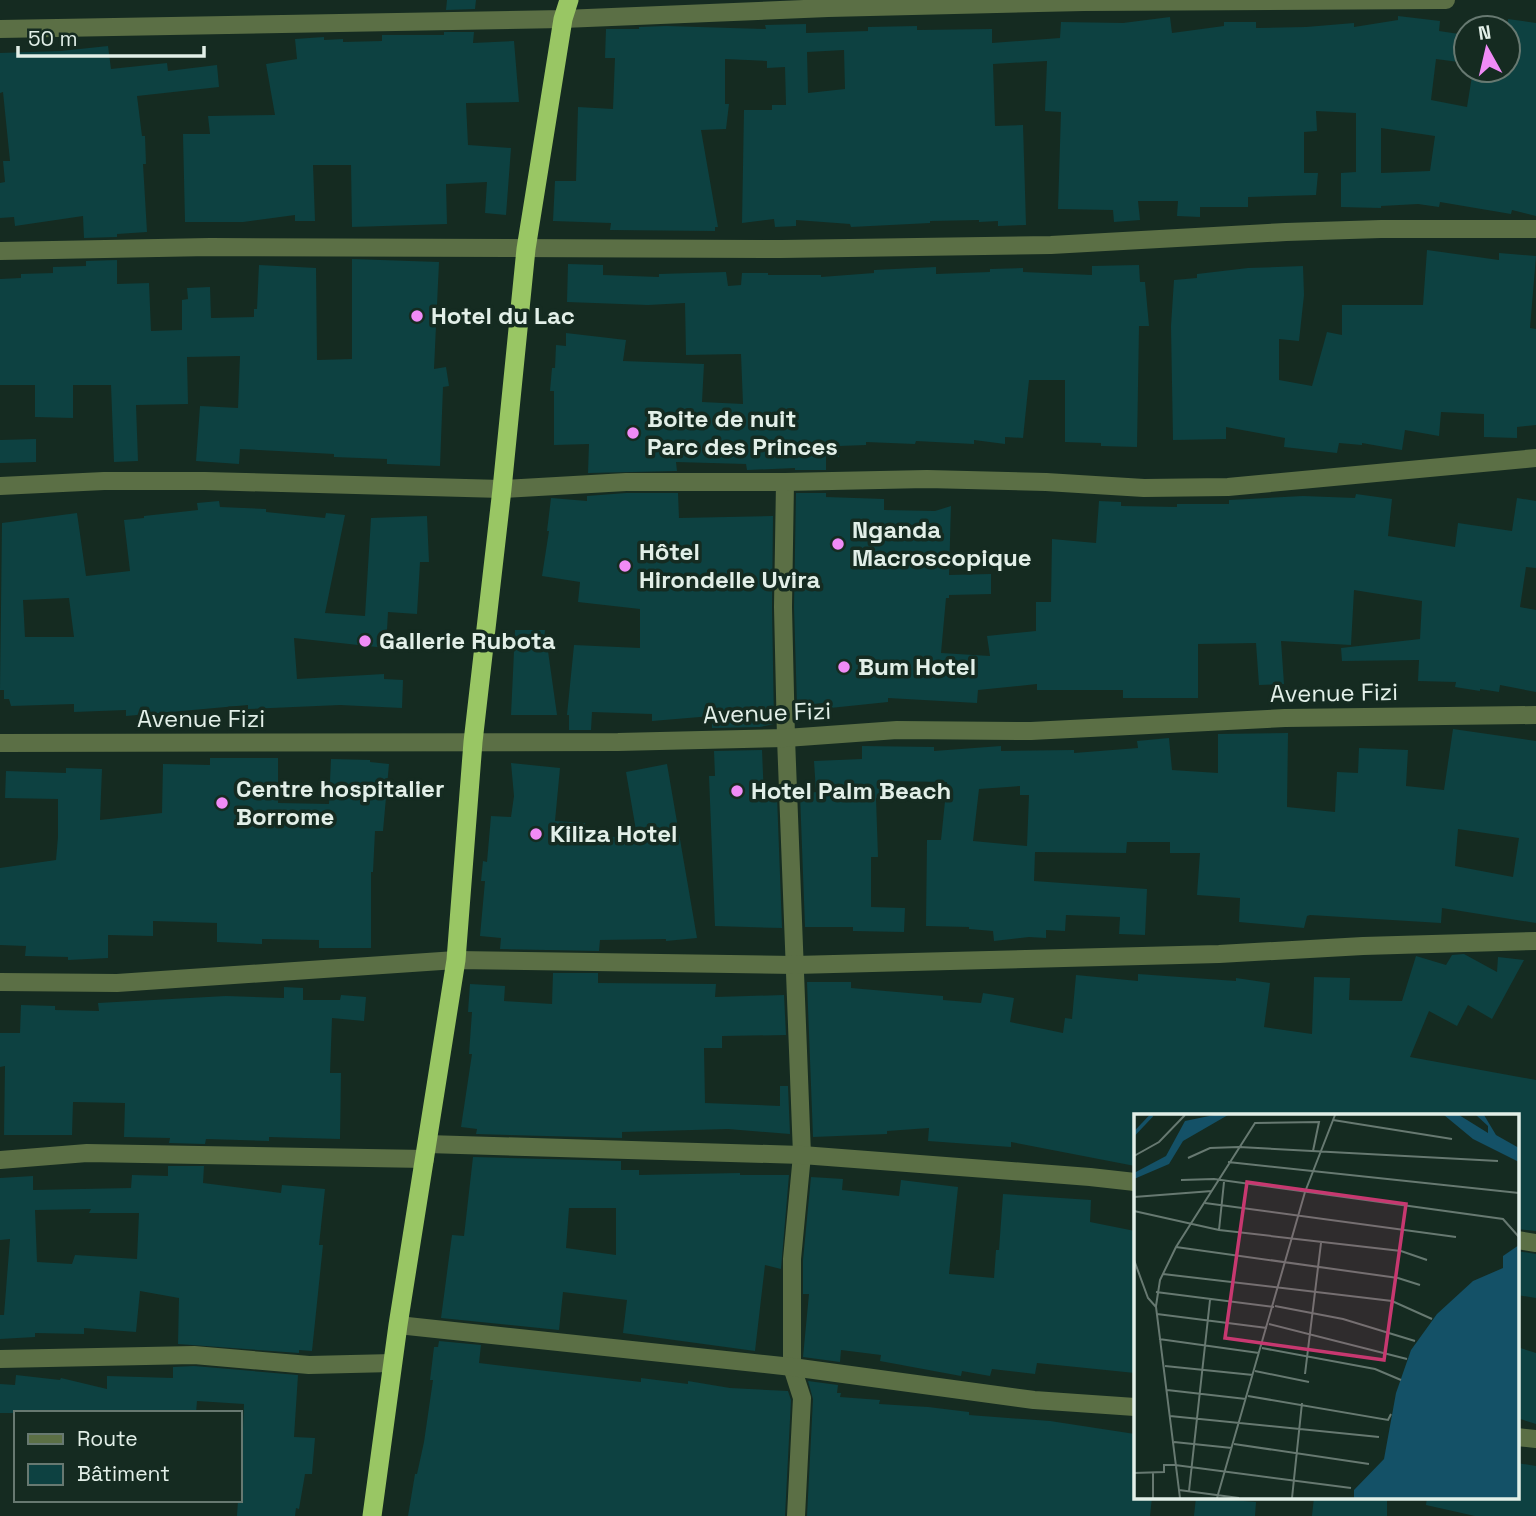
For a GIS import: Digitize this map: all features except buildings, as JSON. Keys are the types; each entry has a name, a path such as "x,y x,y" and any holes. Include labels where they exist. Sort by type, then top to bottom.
{"highway":[{"path":"372,1516 398,1325 456,960 473,743 526,249 566,10"}],"street":[{"path":"0,29 566,10 1446,0"},
{"path":"0,251 209,247 781,249 1051,245 1286,232 1536,229"},
{"path":"0,486 104,481 205,481 502,489 626,482 927,479 1144,488 1228,486 1536,458"},
{"path":"785,482 783,607 786,738 802,1155 792,1259 792,1367 802,1398 796,1516"},
{"name":"Avenue Fizi","path":"0,743 473,743 786,738 897,730 1031,731 1285,718 1536,715"},
{"path":"0,982 117,983 456,960 795,965 1219,954 1536,941"},
{"path":"0,1160 87,1153 426,1151 802,1155 1134,1182"},
{"path":"1518,1240 1536,1243"},
{"path":"398,1325 792,1367 1034,1400 1134,1407"},
{"path":"0,1359 194,1355 309,1364 393,1363"},
{"path":"1518,1437 1536,1439"}],"place":[{"name":"Hotel du Lac","path":"417,316"},
{"name":"Boite de nuit Parc des Princes","path":"633,433"},
{"name":"Nganda Macroscopique","path":"838,544"},
{"name":"Hôtel Hirondelle Uvira","path":"625,566"},
{"name":"Gallerie Rubota","path":"365,641"},
{"name":"Bum Hotel","path":"844,667"},
{"name":"Hotel Palm Beach","path":"737,791"},
{"name":"Centre hospitalier Borrome","path":"222,803"},
{"name":"Kiliza Hotel","path":"536,834"}]}
